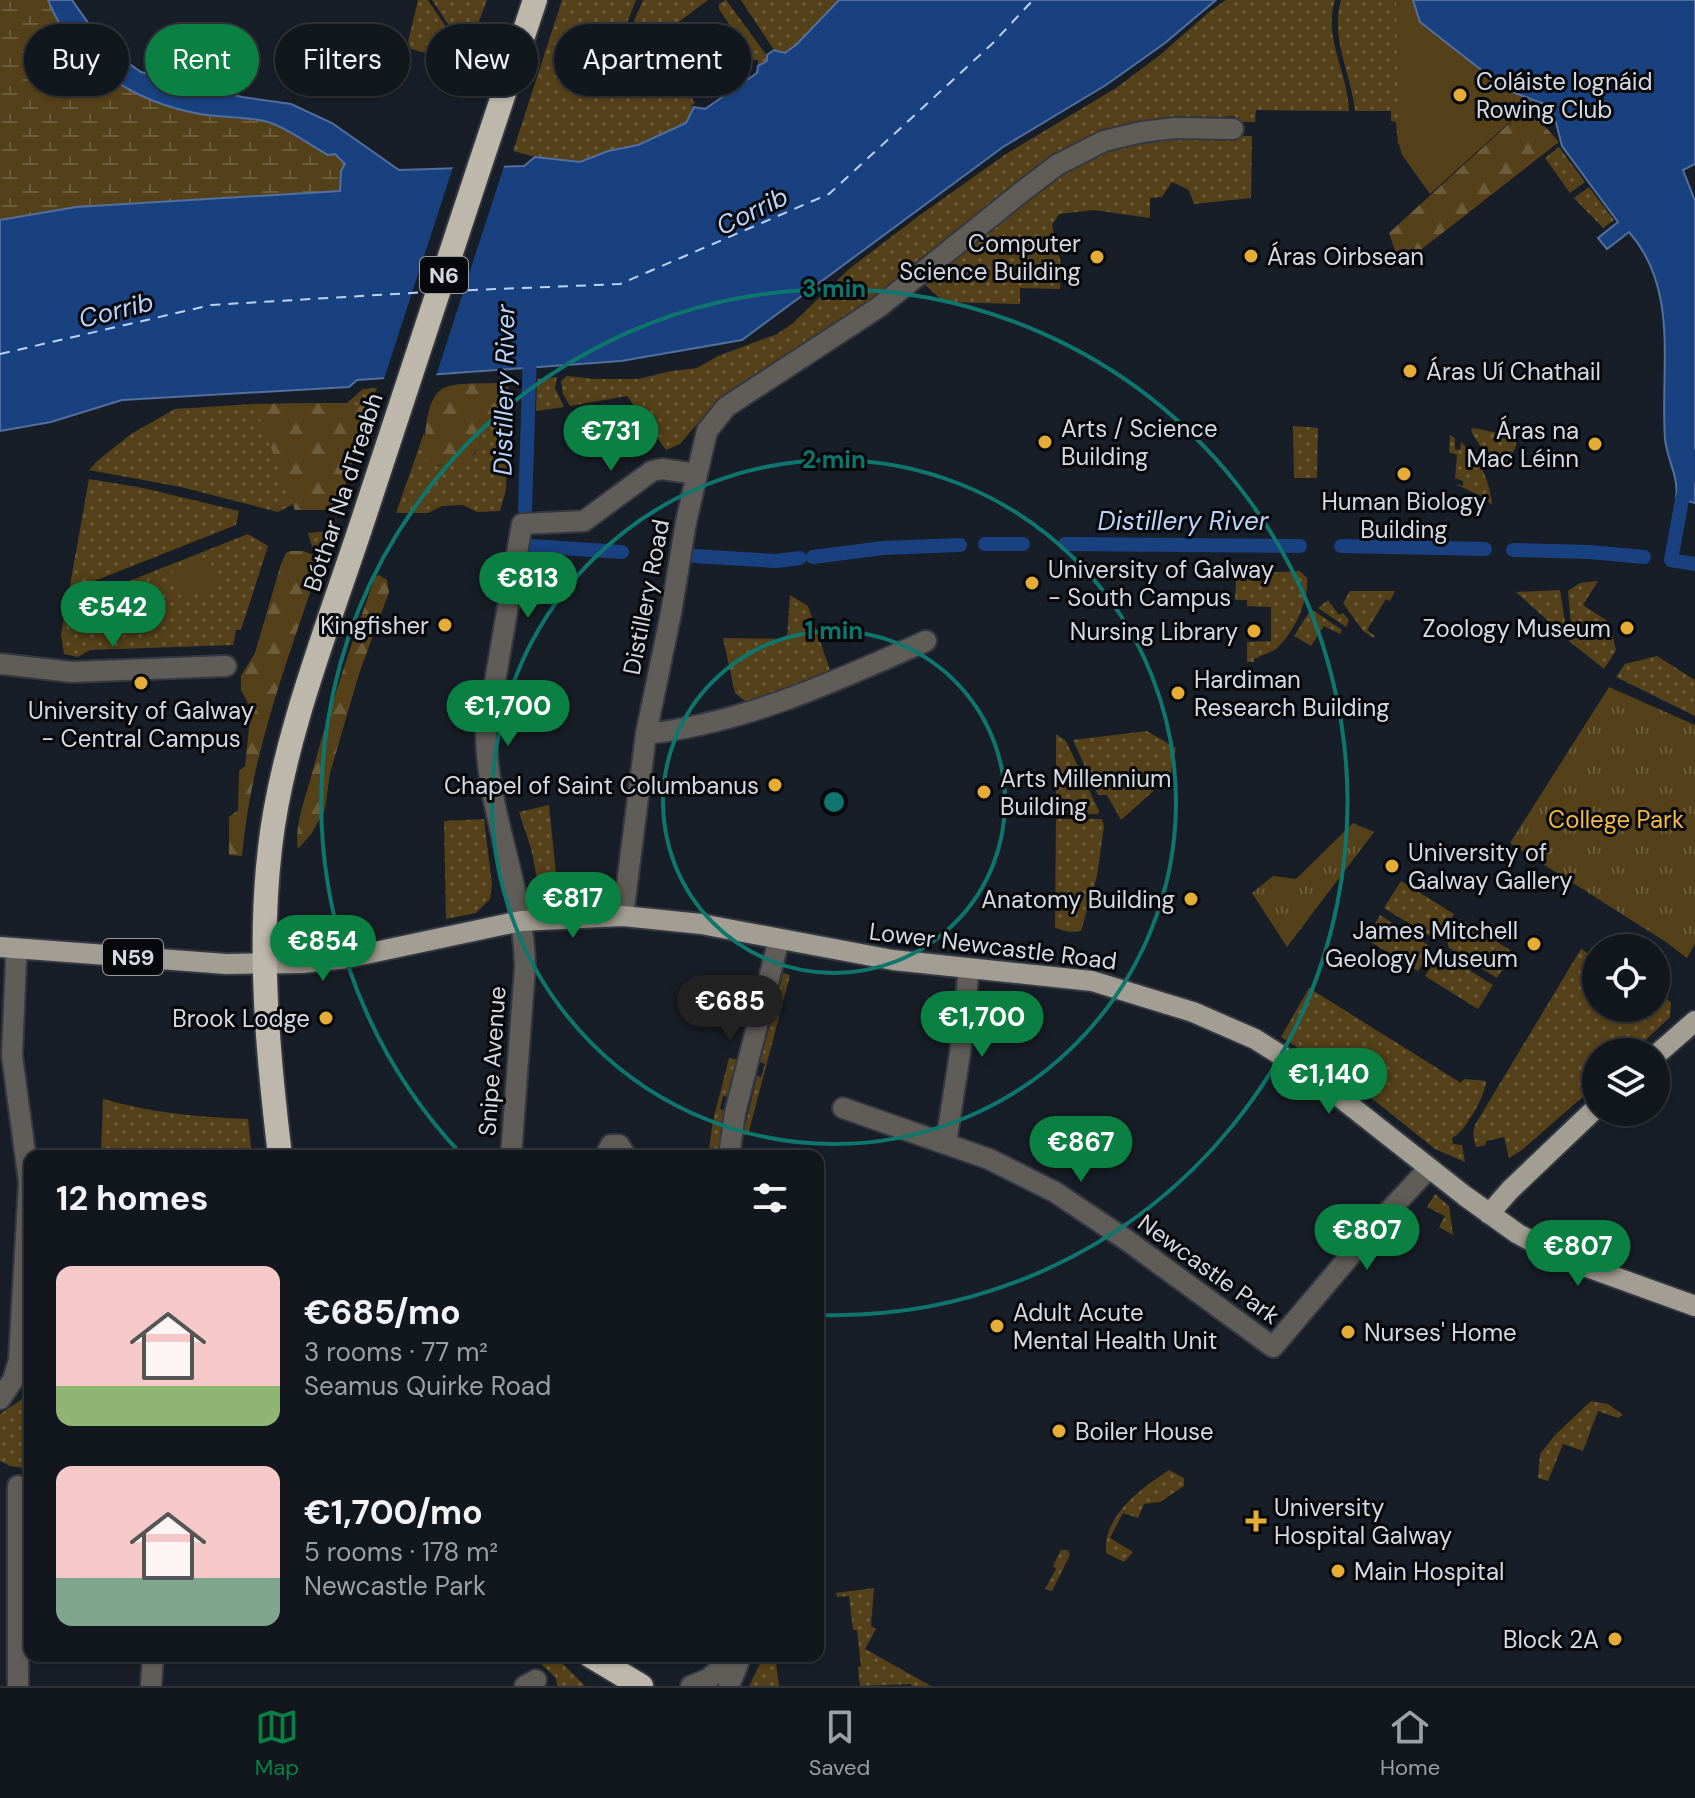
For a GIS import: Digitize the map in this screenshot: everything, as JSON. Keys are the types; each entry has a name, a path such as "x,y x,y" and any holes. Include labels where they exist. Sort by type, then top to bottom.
{"highway":[{"name":"Bóthar Na dTreabh","path":"279,1150 272,1085 266,963 266,879 284,770 402,400 535,0"},
{"path":"592,1662 604,1686"},
{"path":"599,1662 641,1686"}],"main road":[{"name":"Lower Newcastle Road","path":"266,963 347,958 521,921 623,916 701,924 872,957 1092,981 1151,997 1255,1039 1309,1073 1518,1234 1565,1259 1695,1306"},
{"name":"N59","path":"7,948 226,964 266,963"},
{"path":"1670,1043 1695,1021"},
{"path":"1489,1214 1582,1121"}],"street":[{"name":"Distillery Road","path":"623,916 646,734 697,474 707,431 719,414 879,307 1057,165 1104,141 1142,132 1175,128 1233,129"},
{"name":"Snipe Avenue","path":"511,1150 525,967 521,921 488,770 486,734 522,524 584,521 652,471 662,469 697,474"},
{"path":"646,734 740,716 848,676 926,641"},
{"path":"0,664 72,672 226,666"},
{"path":"730,1150 735,1113 779,939"},
{"path":"7,948 16,960 12,1056 25,1150"},
{"path":"946,1143 969,968"},
{"name":"Newcastle Park","path":"843,1108 946,1143 1055,1192 1273,1347 1429,1168"},
{"path":"0,1399 13,1380 19,1360 24,1271"},
{"path":"18,1486 18,1686"},
{"path":"151,1686 153,1662"},
{"path":"691,1686 708,1679 730,1662"},
{"path":"729,1686 736,1662"}],"green space":[{"path":"0,0 48,0 60,24 24,24 24,96 129,96 129,88 152,100 200,114 268,122 328,155 334,153 345,164 341,171 340,191 76,207 0,220"},
{"path":"418,0 428,0 444,24 426,24 426,53 411,49 410,34"},
{"path":"432,0 487,0 478,24 448,24"},
{"path":"562,0 636,0 627,24 554,24"},
{"path":"643,0 708,0 676,24 633,24"},
{"path":"726,0 744,24 729,24 719,4"},
{"path":"741,0 839,0 785,53 774,50"},
{"path":"1226,0 1335,0 1332,28 1349,111 1256,110 1255,122 1235,122 1235,116 1217,117 1225,122 1113,133 874,302 715,403 680,444 666,450 627,396 570,406 563,394 561,381 567,376 638,379 697,368 718,356 777,334 792,324 849,269 920,215 1006,154 1116,88"},
{"path":"1341,0 1409,0 1411,130 1398,145 1396,122 1391,121 1391,111 1355,111 1338,28"},
{"name":"Coláiste Iognáid Rowing Club","path":"1396,0 1413,0 1420,22 1507,90 1534,100 1430,194 1402,155 1399,144"},
{"path":"554,25 554,96 690,96 695,103 691,106 694,107 686,123 638,145 608,151 580,162 535,157 513,151 531,96 538,96 538,74"},
{"path":"751,34 768,57 765,64 758,66 758,60 753,60"},
{"path":"1527,107 1559,142 1400,266 1389,233"},
{"path":"1186,135 1252,136 1251,198 1194,204 1189,190 1172,182 1162,197 1150,198 1150,218 1094,210 1059,214 1052,225 1061,264 1060,289 1020,288 1020,304 944,302 922,282 1072,165 1122,144"},
{"path":"1559,147 1585,182 1570,193 1545,158"},
{"path":"1589,187 1614,220 1603,228 1574,198"},
{"path":"557,377 555,388 564,407 536,411 537,379"},
{"path":"501,383 509,388 510,408 497,411 492,423 481,430 479,445 473,455 455,463 437,465 428,462 426,424 436,394 453,385"},
{"path":"377,388 337,510 295,510 293,504 278,512 181,487 89,470 131,434 175,409 347,403 363,389"},
{"path":"347,403 370,408 337,510 295,510 254,404"},
{"path":"502,408 510,408 506,490 500,511 477,512 463,505 442,506 428,513 396,513 424,433 426,451 438,466 475,454 481,430"},
{"path":"1293,426 1318,428 1317,478 1294,478"},
{"path":"1471,429 1516,437 1512,455 1499,469 1495,469 1472,433"},
{"path":"1450,435 1455,438 1455,449 1460,450 1461,442 1478,463 1489,486 1492,505 1455,484 1463,486 1463,481 1455,478 1457,455 1449,452"},
{"path":"89,479 143,488 239,511 236,525 69,591"},
{"path":"331,531 320,550 312,547 308,533"},
{"path":"248,534 268,546 241,630 236,630 233,645 90,650 78,657 64,654 61,634 66,606"},
{"path":"290,551 303,551 322,558 263,742 242,856 229,855 229,817 238,810 239,771 245,766 251,709 241,690 241,676 255,653 281,564"},
{"path":"208,557 220,585 182,600 171,572"},
{"path":"1300,571 1307,578 1307,587 1294,625 1277,648 1254,659 1254,662 1247,662 1247,642 1271,641 1271,607 1247,606 1247,600 1235,600 1236,579 1242,574"},
{"path":"379,575 387,580 389,592 359,674 330,773 325,809 312,833 298,849 301,813 325,726 375,577"},
{"path":"1598,581 1583,605 1609,622 1616,650 1604,669 1569,641 1568,591 1580,583"},
{"path":"1560,590 1565,622 1564,635 1516,592"},
{"path":"1350,591 1395,591 1390,601 1386,599 1367,630 1374,638 1363,631 1343,603"},
{"path":"790,595 808,606 831,673 747,703 735,693 723,638 787,639"},
{"path":"1328,600 1339,615 1343,613 1349,620 1346,627 1318,608"},
{"path":"1311,609 1342,630 1340,634 1324,626 1311,646 1294,636"},
{"path":"1657,656 1695,680 1695,716 1616,677 1625,664"},
{"name":"College Park","path":"1609,687 1695,725 1695,944 1687,958 1670,945 1670,934 1653,934 1510,843"},
{"path":"1147,731 1176,748 1170,776 1121,820 1107,795 1098,795 1073,740"},
{"path":"1056,734 1066,741 1098,814 1056,815"},
{"path":"549,805 559,903 546,900 540,893 531,848 519,812"},
{"path":"484,819 492,884 490,899 476,913 446,919 444,821"},
{"path":"1056,819 1102,819 1104,826 1097,876 1081,931 1055,928"},
{"path":"1353,823 1374,832 1287,947 1252,893 1273,876 1296,879"},
{"path":"1401,881 1454,914 1440,937 1433,938 1384,908"},
{"path":"1380,915 1428,945 1430,952 1418,971 1366,939"},
{"path":"1461,919 1513,952 1497,978 1449,948 1447,941"},
{"path":"1581,949 1582,1022 1665,1022 1648,1038 1582,1038 1582,1097 1509,1158 1504,1137 1476,1147 1473,1134 1475,1125"},
{"path":"1445,955 1493,985 1478,1009 1425,976 1437,956"},
{"path":"783,973 790,975 748,1135 743,1135 757,1076 761,1077 765,1064 760,1062"},
{"path":"1309,988 1461,1083 1464,1079 1486,1081 1474,1113 1452,1138 1453,1144 1462,1145 1465,1162 1435,1149 1355,1085 1281,1037"},
{"path":"729,1058 739,1060 730,1097 723,1096 720,1109 727,1111 720,1150 709,1150"},
{"path":"103,1099 175,1114 248,1119 251,1150 101,1150"},
{"path":"1435,1194 1449,1206 1453,1235 1439,1227 1445,1216 1427,1207"},
{"path":"24,1398 24,1468 0,1461 0,1414"},
{"path":"1591,1401 1608,1404 1623,1415 1618,1418 1598,1411 1583,1451 1563,1444 1548,1481 1538,1478 1540,1454"},
{"path":"1169,1470 1184,1478 1184,1486 1160,1502 1144,1504 1138,1518 1123,1513 1110,1538 1133,1552 1124,1562 1106,1553 1107,1539 1117,1515 1136,1495"},
{"path":"1061,1550 1068,1550 1070,1555 1052,1591 1045,1589 1056,1569 1053,1566"},
{"path":"874,1588 871,1626 876,1629 865,1649 931,1686 860,1686 857,1630 853,1630 849,1596 837,1597 836,1593"},
{"path":"561,1662 585,1686 557,1686 556,1678 541,1664"},
{"path":"761,1662 776,1662 779,1686 749,1686"}],"water":[{"path":"48,0 72,0 89,24 60,24"},
{"name":"Corrib","path":"839,0 1216,0 1165,43 1106,85 1003,147 742,340 621,361 357,380 349,387 122,400 51,422 0,431 0,220 76,207 340,191 341,171 345,164 335,154 328,155 291,132 268,122 176,108 152,100 130,90 129,64 145,73 145,96 238,96 291,104 332,123 399,170 524,166 535,157 580,162 608,151 638,145 686,123 694,107 705,109 724,96 751,96 751,77 757,73 758,66 767,61 767,55 774,50 785,53 797,44"},
{"path":"1413,0 1695,0 1695,164 1683,170 1695,201 1695,503 1676,498 1676,482 1665,439 1665,358 1661,305 1645,255 1629,232 1607,249 1598,238 1618,222 1562,146 1552,107 1507,90 1420,22"}],"pier":[{"path":"505,163 435,379 383,382 454,164"}],"waterway":[{"name":"Distillery River","path":"525,509 530,350"},
{"name":"Distillery River","path":"1695,457 1682,500 1671,560 1695,564"},
{"name":"Distillery River","path":"985,544 1023,544"},
{"name":"Distillery River","path":"1065,544 1300,546"},
{"name":"Distillery River","path":"813,557 883,548 960,545"},
{"name":"Distillery River","path":"531,546 622,552"},
{"name":"Distillery River","path":"1341,546 1485,549"},
{"name":"Distillery River","path":"1513,550 1644,557"},
{"name":"Distillery River","path":"694,556 776,561 800,558"}],"ferry route":[{"path":"450,291 620,284 829,194 993,43 1033,0"},
{"path":"0,354 211,305 428,292"}],"place":[{"name":"Coláiste Iognáid Rowing Club","path":"1460,95"},
{"name":"Áras Oirbsean","path":"1251,256"},
{"name":"Computer Science Building","path":"1097,257"},
{"name":"Áras Uí Chathail","path":"1410,371"},
{"name":"Arts / Science Building","path":"1045,442"},
{"name":"Áras na Mac Léinn","path":"1595,444"},
{"name":"Human Biology Building","path":"1404,474"},
{"name":"University of Galway - South Campus","path":"1032,583"},
{"name":"Kingfisher","path":"445,625"},
{"name":"Zoology Museum","path":"1627,628"},
{"name":"Nursing Library","path":"1254,631"},
{"name":"University of Galway - Central Campus","path":"141,683"},
{"name":"Hardiman Research Building","path":"1178,693"},
{"name":"Chapel of Saint Columbanus","path":"775,785"},
{"name":"Arts Millennium Building","path":"984,792"},
{"name":"University of Galway Gallery","path":"1392,866"},
{"name":"Anatomy Building","path":"1191,899"},
{"name":"James Mitchell Geology Museum","path":"1534,944"},
{"name":"Brook Lodge","path":"326,1018"},
{"name":"Adult Acute Mental Health Unit","path":"997,1326"},
{"name":"Nurses' Home","path":"1348,1332"},
{"name":"Boiler House","path":"1059,1431"},
{"name":"University Hospital Galway","path":"1256,1521"},
{"name":"Main Hospital","path":"1338,1571"},
{"name":"Block 2A","path":"1615,1639"}]}
